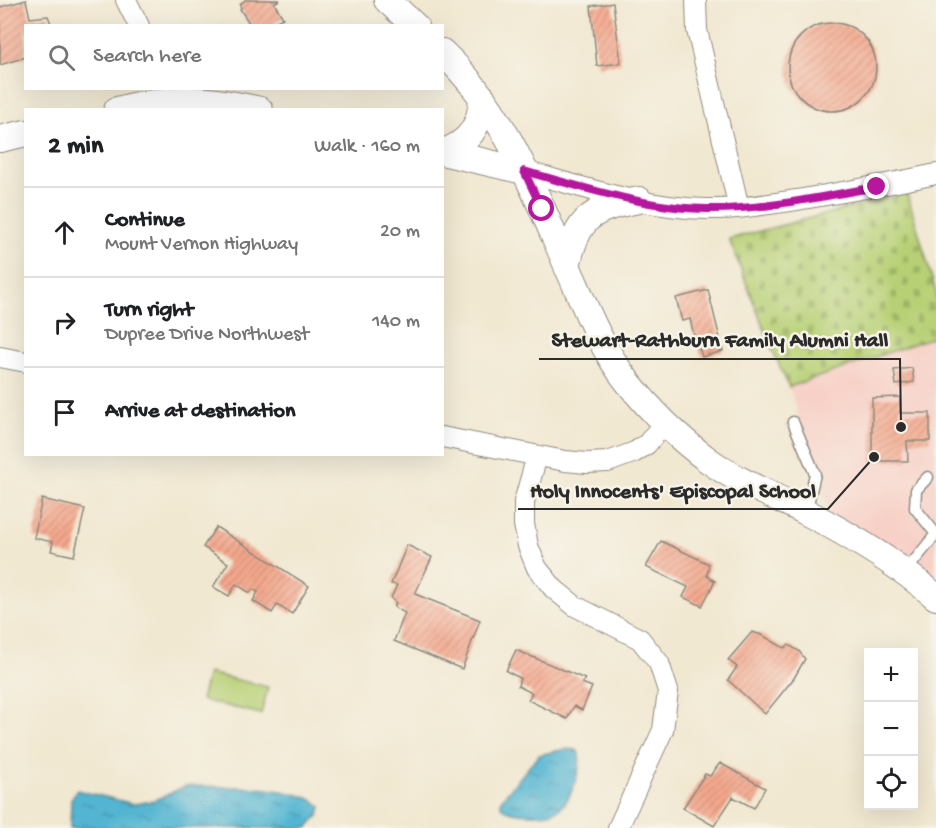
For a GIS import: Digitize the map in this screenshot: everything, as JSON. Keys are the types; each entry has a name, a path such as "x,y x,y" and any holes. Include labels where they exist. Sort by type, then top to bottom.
{"street":[{"path":"126,0 138,24"},
{"path":"387,0 413,24"},
{"path":"696,0 697,30 739,208"},
{"path":"444,54 461,70 482,97 506,134 611,358 625,379 663,424 709,461 806,512 906,571 936,597"},
{"path":"121,108 150,95 231,103 252,108"},
{"path":"444,152 460,145 473,132 480,113 482,97"},
{"path":"0,139 24,133"},
{"path":"444,152 639,200 692,208 739,208 877,187 936,174"},
{"path":"567,267 573,241 584,222 605,207 639,200"},
{"path":"0,357 24,362"},
{"path":"444,437 537,456 587,463 608,462 636,452 647,444 663,424"},
{"path":"537,456 524,502 524,524 528,546 537,568 554,589 575,606 640,639 659,663 668,691 663,730 618,828"}],"lane":[{"path":"793,422 815,474 806,512"},
{"path":"906,571 936,534 915,508 916,490 928,477"}],"shaded area":[{"path":"936,336 936,595 835,528 789,387"}],"green space":[{"path":"907,193 936,292 936,336 789,387 729,239"},
{"path":"208,673 268,687 261,714 201,700"}],"water":[{"path":"565,749 577,750 579,763 576,781 564,805 554,812 530,814 513,812 501,807 501,800 539,755"},
{"path":"186,786 258,788 278,791 296,794 321,807 319,815 307,828 70,828 71,799 77,790 134,804 153,801"}],"building":[{"path":"26,0 30,18 48,16 51,24 24,24 24,58 0,65 0,7"},
{"path":"245,0 280,0 274,3 283,18 274,22 275,24 250,24 240,9 240,5"},
{"path":"613,3 621,63 597,66 591,6"},
{"path":"823,23 841,23 857,30 869,42 876,58 876,76 869,92 857,104 841,111 823,111 807,104 795,92 788,76 788,58 795,42 807,30"},
{"path":"708,290 723,351 702,357 699,347 697,348 690,319 682,321 676,298"},
{"path":"912,368 914,382 896,385 894,370"},
{"path":"900,397 900,413 930,413 930,441 907,441 908,461 872,461 872,398"},
{"path":"42,499 85,509 74,556 51,551 53,542 34,538"},
{"path":"216,527 309,586 292,614 277,605 272,613 253,601 258,592 253,589 250,593 236,584 229,596 213,587 228,563 203,547"},
{"path":"661,541 709,564 707,576 715,581 702,606 683,597 688,587 646,567"},
{"path":"407,545 432,557 415,594 480,620 462,669 394,641 405,613 394,607 396,603 391,598 397,585 391,584"},
{"path":"752,632 784,648 789,645 799,651 805,659 794,678 765,714 728,680 737,667 728,660"},
{"path":"516,650 585,679 582,683 592,687 582,710 574,706 567,719 528,700 532,693 518,686 520,678 506,671"},
{"path":"720,763 765,788 754,808 733,797 714,826 683,808 705,774 710,776"}],"place":[{"name":"Stewart-Rathburn Family Alumni Hall","path":"901,427"},
{"name":"Holy Innocents' Episcopal School","path":"874,457"}],"route":[{"path":"542,209 524,171 581,187 657,204 707,209 739,208 877,187"}]}
